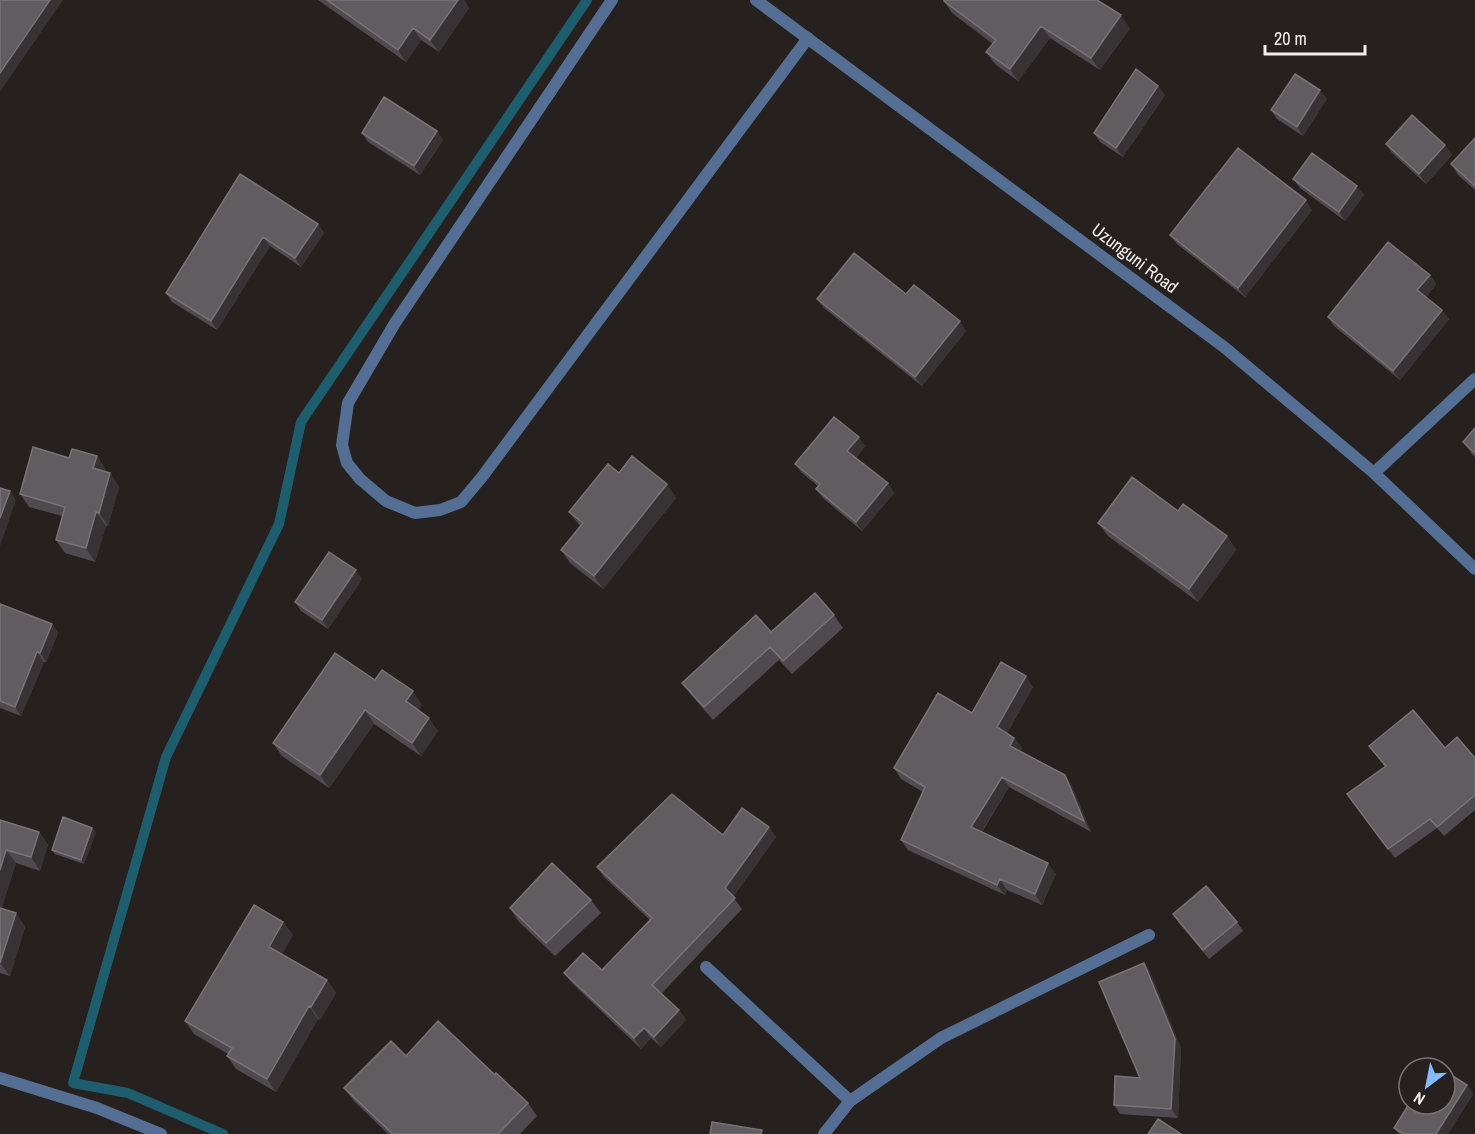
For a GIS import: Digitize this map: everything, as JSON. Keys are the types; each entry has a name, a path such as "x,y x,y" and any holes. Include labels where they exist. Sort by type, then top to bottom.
{"street":[{"path":"612,0 395,323 348,403 342,445 347,463 360,479 386,501 415,513 440,510 461,502 482,477 808,38"},
{"name":"Uzunguni Road","path":"756,0 1224,347 1374,473 1475,569"},
{"path":"1374,473 1475,379"},
{"path":"824,1134 850,1101 941,1038 1149,935"},
{"path":"706,967 850,1101"},
{"path":"0,1078 97,1108 161,1134"}],"building":[{"path":"0,0 50,0 0,73"},
{"path":"327,0 458,0 430,40 413,28 398,50"},
{"path":"944,0 1097,0 1121,15 1091,58 1041,26 1010,69 986,52 996,40"},
{"path":"1136,69 1158,86 1116,148 1094,133"},
{"path":"1295,74 1320,90 1297,127 1271,110"},
{"path":"384,97 437,131 414,166 362,133"},
{"path":"1412,115 1445,145 1419,174 1386,144"},
{"path":"1475,138 1475,186 1451,164"},
{"path":"1238,148 1306,200 1238,288 1170,235"},
{"path":"1312,153 1357,186 1339,212 1293,179"},
{"path":"240,174 318,224 295,258 263,237 211,321 166,293"},
{"path":"1388,242 1430,275 1417,290 1442,310 1393,371 1328,317"},
{"path":"854,253 906,294 914,285 960,321 915,377 817,299"},
{"path":"834,417 859,437 847,451 888,483 856,522 816,489 820,484 795,464"},
{"path":"1475,428 1475,453 1463,442"},
{"path":"33,447 69,458 72,449 97,456 93,468 110,473 86,548 56,540 65,507 20,494"},
{"path":"632,456 667,484 594,576 561,550 583,523 569,512 608,464 619,473"},
{"path":"1132,477 1178,511 1183,504 1227,536 1189,589 1098,523"},
{"path":"0,488 10,491 0,518"},
{"path":"329,552 356,570 322,620 295,602"},
{"path":"815,593 834,615 783,661 770,647 704,707 682,683 756,615 771,632"},
{"path":"0,604 52,624 40,653 37,652 15,707 0,701"},
{"path":"335,653 375,680 382,670 413,691 406,701 429,718 412,743 365,710 320,775 273,743"},
{"path":"1001,662 1026,676 997,727 1014,738 1010,746 1065,775 1084,821 1002,777 971,827 1048,863 1035,894 1000,879 997,885 901,840 925,787 894,768 938,693 972,713"},
{"path":"1413,710 1445,748 1457,737 1475,758 1475,795 1437,827 1430,819 1388,849 1347,794 1386,766 1369,746"},
{"path":"672,794 723,835 742,808 769,827 725,888 735,898 652,985 679,1010 654,1037 644,1028 634,1038 564,973 583,953 602,970 652,918 597,867"},
{"path":"63,817 92,828 81,860 52,850"},
{"path":"0,820 39,832 31,857 6,850 0,870"},
{"path":"552,863 591,900 546,943 510,908"},
{"path":"1206,886 1237,922 1203,950 1173,914"},
{"path":"254,905 283,922 269,947 327,980 311,1007 309,1006 267,1079 227,1056 232,1048 185,1021"},
{"path":"0,908 16,913 0,963"},
{"path":"1144,963 1175,1039 1171,1109 1114,1105 1115,1076 1140,1078 1099,982"},
{"path":"438,1021 528,1103 498,1134 393,1134 344,1088 391,1041 406,1056"},
{"path":"1457,1079 1467,1085 1457,1101"},
{"path":"1402,1116 1447,1116 1436,1134 1404,1134 1394,1128"},
{"path":"1158,1119 1181,1134 1148,1134"},
{"path":"712,1122 762,1130 761,1134 710,1134"}],"waterway":[{"path":"223,1134 128,1093 73,1083 166,757 279,524 301,422 587,0"}]}
